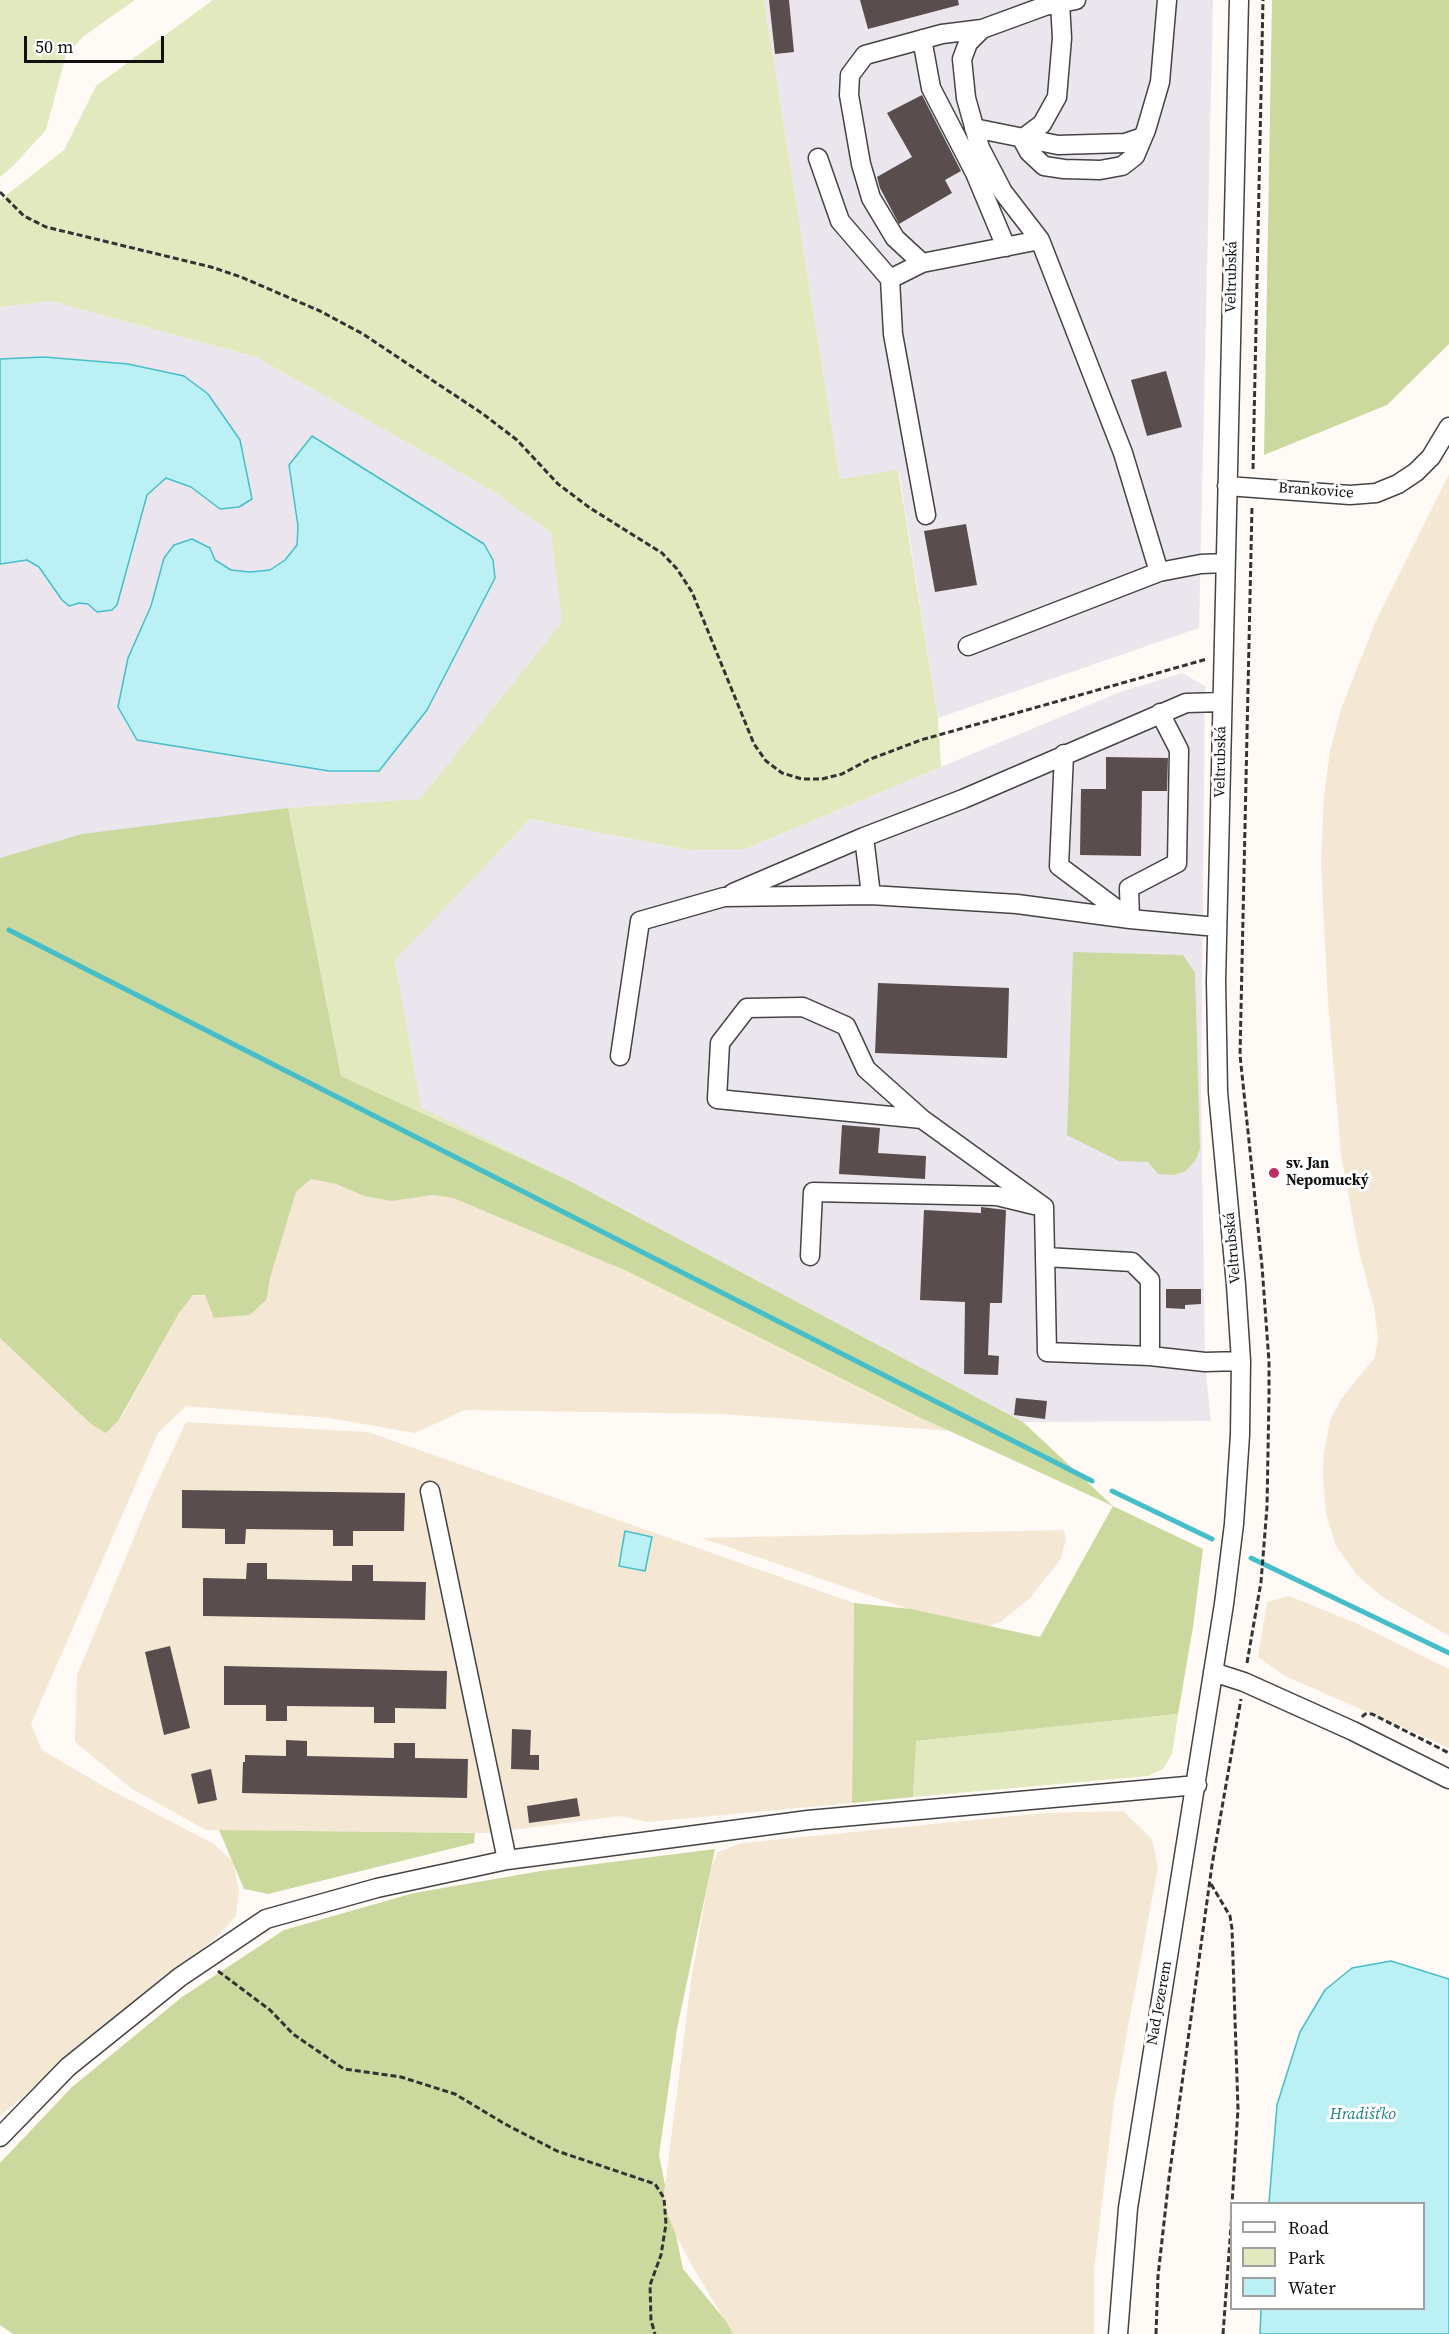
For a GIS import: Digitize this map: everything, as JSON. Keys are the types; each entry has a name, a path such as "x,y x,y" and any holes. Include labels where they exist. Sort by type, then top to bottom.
{"street":[{"path":"1022,140 1029,152 1044,166 1064,169 1101,170 1122,166 1135,156 1160,82 1167,0"},
{"name":"Veltrubská","path":"1213,1672 1234,1524 1240,1435 1241,1361 1218,1092 1217,927 1239,0"},
{"path":"922,263 895,238 871,198 861,164 849,95 850,75 865,55 942,34 982,29 1045,6 1068,2 1062,38 1057,97 1042,124 1022,140"},
{"path":"982,29 968,43 962,59 966,98 980,148 1003,192 1040,240 1123,453 1159,572"},
{"path":"922,39 931,88 975,173 1006,247"},
{"path":"974,128 1022,140 1058,145 1125,143 1143,137"},
{"path":"818,158 840,221 890,279 893,334 926,515"},
{"path":"890,279 922,263 1040,240"},
{"name":"Brankovice","path":"1227,486 1350,495 1376,493 1398,484 1416,472 1431,457 1449,427"},
{"path":"968,646 1159,572 1201,564 1226,563"},
{"path":"621,1056 640,921 724,897 864,837 963,799 1186,703 1222,702"},
{"path":"1131,919 1129,888 1177,863 1179,750 1160,713"},
{"path":"1064,754 1059,866 1131,919"},
{"path":"864,837 871,895"},
{"path":"724,897 871,895 1017,904 1131,919 1217,927"},
{"path":"922,1119 717,1099 720,1043 747,1008 803,1007 846,1026 866,1069 922,1119 1044,1207"},
{"path":"810,1256 813,1192 997,1196 1044,1207"},
{"path":"1044,1207 1047,1352 1150,1356 1205,1362 1241,1361"},
{"path":"1046,1257 1131,1263 1150,1280 1150,1356"},
{"path":"430,1491 507,1860"},
{"path":"1213,1672 1244,1682 1353,1731 1449,1779"},
{"name":"Nad Jezerem","path":"1118,2334 1128,2208 1197,1785 1213,1672"},
{"path":"0,2137 68,2067 180,1977 266,1919 377,1888 507,1860 808,1820 1197,1785"}],"path":[{"path":"1155,2334 1158,2276 1168,2178 1210,1882 1261,1582 1264,1550 1269,1362 1262,1266 1240,1055 1263,0"},
{"path":"0,192 24,216 46,227 211,267 242,277 320,311 363,334 483,414 517,440 558,484 590,508 662,553 677,569 692,592 754,744 766,760 782,773 802,779 822,779 842,774 868,760 933,736 1223,655"},
{"path":"1353,1731 1365,1714 1372,1714 1449,1754"},
{"path":"1210,1882 1230,1916 1232,1929 1238,2109 1232,2202"},
{"path":"209,1957 215,1968 270,2010 293,2034 344,2069 401,2077 455,2094 557,2151 654,2184 664,2198 666,2224 661,2255 650,2285 651,2320 655,2334"},
{"path":"1223,2334 1230,2240"}],"shaded area":[{"path":"764,0 1213,0 1199,628 938,718 899,471 840,479"},
{"path":"51,301 256,357 496,493 551,533 563,622 420,800 288,808 0,859 0,307"},
{"path":"1449,474 1449,1636 1381,1596 1357,1575 1336,1546 1326,1514 1324,1452 1331,1418 1342,1398 1375,1357 1378,1337 1374,1307 1359,1252 1341,1154 1328,1002 1321,862 1324,797 1330,751 1341,709 1375,623"},
{"path":"1182,673 1205,686 1201,1087 1205,1362 1211,1421 1023,1422 568,1180 419,1108 395,958 530,819 689,850 745,849 1120,692"},
{"path":"311,1179 336,1184 364,1196 392,1200 433,1195 453,1198 629,1272 950,1431 722,1414 465,1410 415,1433 329,1418 186,1406 158,1433 31,1724 42,1750 105,1787 214,1844 233,1862 239,1891 236,1916 214,1940 162,1979 0,2116 0,1338 120,1420 179,1313 193,1295 267,1299 270,1278 296,1191"},
{"path":"186,1422 368,1432 854,1603 852,1803 648,1822 620,1816 490,1833 206,1830 132,1789 75,1742 77,1675 152,1494"},
{"path":"1064,1530 1066,1539 1061,1559 1029,1599 1002,1621 976,1632 702,1538"},
{"path":"1289,1596 1356,1623 1449,1669 1449,1748 1285,1676 1258,1657 1267,1602"},
{"path":"1123,1811 1152,1839 1158,1867 1114,2103 1094,2270 1094,2334 733,2334 690,2262 668,2220 663,2203 691,1981 710,1871 718,1852 742,1843 1044,1813"}],"green space":[{"path":"0,0 135,0 84,36 66,55 46,130 0,177"},
{"path":"213,0 764,0 840,479 898,470 938,718 941,767 745,849 689,850 530,819 395,960 421,1108 568,1180 341,1076 288,808 420,799 562,622 551,533 496,493 256,357 51,301 0,307 0,200 64,150 96,86"},
{"path":"1272,0 1449,0 1449,344 1387,405 1264,455"},
{"path":"288,808 341,1076 568,1180 1023,1422 1113,1506 919,1417 629,1272 453,1198 433,1195 392,1201 364,1196 336,1184 311,1179 296,1192 270,1278 267,1299 250,1315 214,1318 205,1295 193,1295 179,1313 119,1420 106,1433 91,1424 0,1338 0,858 82,834"},
{"path":"1073,952 1183,955 1195,973 1200,1149 1195,1161 1186,1171 1174,1175 1158,1174 1148,1162 1119,1161 1067,1135"},
{"path":"1113,1506 1203,1549 1178,1714 916,1741 913,1797 852,1803 854,1603 911,1609 1040,1637"},
{"path":"1178,1714 1172,1754 1163,1769 1148,1776 913,1797 915,1741"},
{"path":"219,1830 475,1833 474,1843 268,1894 244,1889"},
{"path":"715,1849 677,2029 659,2155 665,2185 663,2203 676,2235 683,2269 726,2321 733,2334 13,2334 0,2325 0,2163 72,2087 182,1997 284,1930 414,1893 541,1871"}],"water":[{"path":"44,357 128,364 184,376 208,394 240,440 252,499 239,507 220,509 191,487 166,478 147,495 117,605 112,610 97,612 88,604 79,603 69,606 62,600 39,567 27,560 0,564 0,359"},
{"path":"312,436 484,544 493,560 495,578 427,710 379,771 329,771 137,740 118,707 128,658 151,606 164,558 174,545 192,539 210,548 215,560 231,570 250,572 270,570 285,560 297,545 298,526 289,465"},
{"path":"625,1531 652,1537 645,1571 619,1566"},
{"name":"Hradišťko","path":"1391,1961 1449,1979 1449,2334 1260,2334 1261,2310 1425,2310 1425,2202 1269,2202 1277,2105 1300,2032 1325,1990 1352,1968"}],"building":[{"path":"769,0 789,0 794,52 775,54"},
{"path":"860,0 958,0 959,5 868,29"},
{"path":"922,95 961,171 945,180 952,193 899,224 880,188 877,177 912,157 887,113"},
{"path":"1166,371 1182,427 1147,436 1131,380"},
{"path":"966,524 977,585 935,592 924,531"},
{"path":"1106,757 1168,758 1167,791 1142,791 1141,856 1080,855 1081,789 1106,789"},
{"path":"878,983 1009,988 1007,1058 875,1053"},
{"path":"842,1125 880,1128 878,1153 926,1156 925,1179 839,1174"},
{"path":"981,1207 1006,1210 1002,1303 990,1303 988,1355 999,1356 998,1375 964,1374 965,1302 920,1300 924,1210 981,1213"},
{"path":"1166,1289 1201,1289 1201,1304 1185,1305 1185,1309 1166,1308"},
{"path":"1016,1398 1047,1401 1045,1419 1014,1415"},
{"path":"182,1490 405,1493 404,1531 353,1531 353,1546 333,1546 333,1530 246,1529 245,1544 225,1544 225,1529 182,1528"},
{"path":"247,1563 267,1563 267,1579 352,1581 352,1565 373,1565 373,1581 426,1582 425,1620 203,1616 203,1578 246,1579"},
{"path":"170,1646 190,1728 164,1735 145,1652"},
{"path":"224,1666 447,1671 446,1709 395,1708 395,1723 374,1723 374,1707 287,1706 287,1721 266,1721 266,1705 224,1705"},
{"path":"512,1729 531,1730 530,1755 539,1755 539,1770 511,1769"},
{"path":"286,1740 307,1741 307,1756 394,1758 394,1743 415,1743 415,1758 468,1759 467,1798 242,1793 245,1755 286,1756"},
{"path":"211,1769 217,1800 198,1804 191,1774"},
{"path":"577,1798 580,1816 529,1823 527,1806"}],"waterway":[{"path":"9,930 1092,1481"},
{"path":"1112,1491 1212,1539"},
{"path":"1251,1558 1449,1653"}],"place":[{"name":"sv. Jan Nepomucký","path":"1274,1173"}]}
